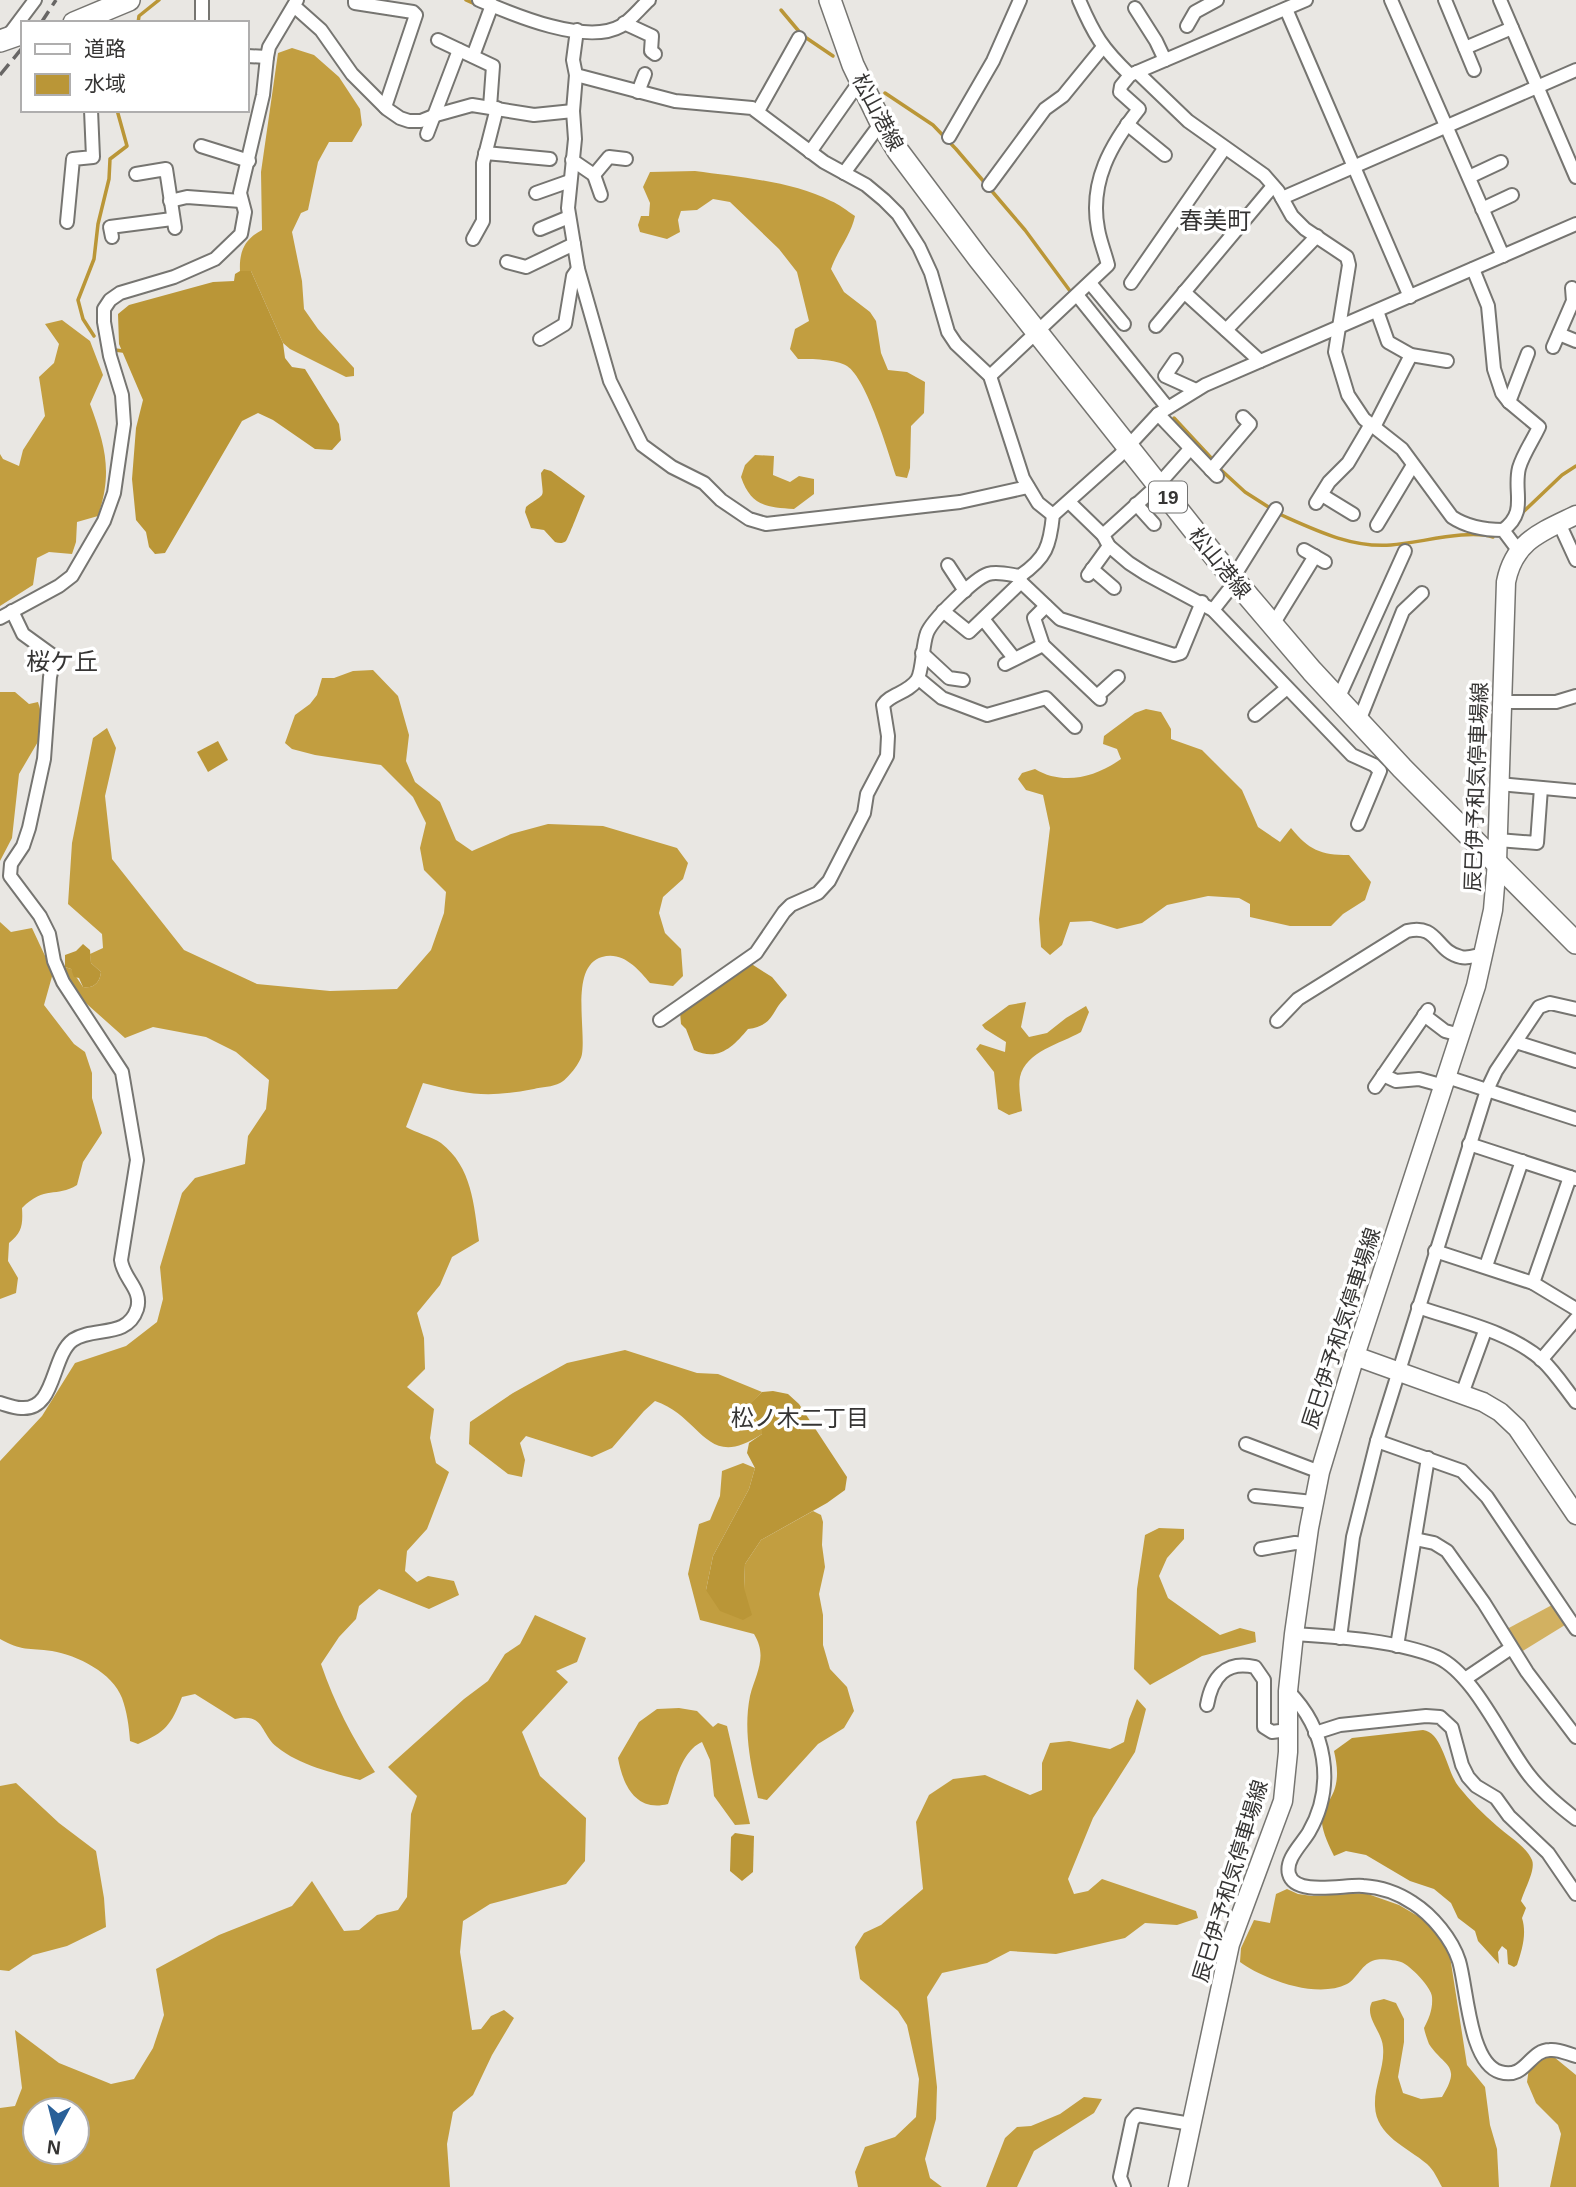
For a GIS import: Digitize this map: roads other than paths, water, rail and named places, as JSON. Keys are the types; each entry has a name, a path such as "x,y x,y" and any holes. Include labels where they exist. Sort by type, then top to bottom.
{"main road":[{"path":"85,21 108,17 129,0"},
{"name":"松山港線","path":"830,0 860,81 881,123 913,172 1158,485 1237,574 1272,626 1341,702 1576,943"},
{"path":"1518,550 1538,534 1576,515"},
{"name":"辰巳伊予和気停車場線","path":"1178,2187 1230,1944 1283,1801 1288,1691 1294,1634 1313,1502 1320,1472 1484,954 1493,910 1497,862 1506,582 1518,550"},
{"path":"1355,1356 1483,1402 1511,1420 1576,1515"}],"street":[{"path":"10,37 35,0"},
{"path":"202,0 202,21"},
{"path":"355,0 355,3 413,12 416,15 385,107"},
{"path":"479,0 492,5 511,6 545,25 577,30 609,30 624,23 645,1"},
{"path":"949,137 993,61 1020,0"},
{"path":"1079,0 1095,36 1103,47 1188,121 1264,175 1292,216 1347,257 1349,265 1338,328 1336,360 1348,395 1372,426 1402,449 1451,517 1462,524 1503,530 1511,525 1518,509 1518,472 1539,427 1502,393 1494,369 1488,306 1472,269"},
{"path":"990,376 1108,265 1098,229 1096,209 1099,175 1115,142 1139,109 1121,92 1121,86 1133,74 1306,0"},
{"path":"1391,0 1503,256"},
{"path":"1445,0 1474,70"},
{"path":"1500,0 1576,177"},
{"path":"1187,26 1195,12 1213,1"},
{"path":"0,1403 21,1408 42,1401 59,1361 72,1341 86,1335 112,1331 129,1323 138,1297 122,1272 121,1260 138,1160 122,1072 63,982 54,961 50,934 10,876 10,864 23,846 29,828 44,759 50,677 54,660 52,655 23,634 6,614 59,586 72,576 110,507 122,442 124,408 110,356 104,309 110,300 120,293 174,277 215,259 241,234 245,224 241,201 244,174 263,95 269,47 295,3 321,30 352,74 400,118 421,121 472,105 534,115 573,111"},
{"path":"473,56 492,5"},
{"path":"1135,8 1165,60"},
{"path":"1286,9 1410,297"},
{"path":"624,23 652,36 651,51 655,54"},
{"path":"1465,48 1512,28"},
{"path":"577,30 573,60 576,75 573,111 575,139 569,181 569,217 573,244 610,381 642,445 672,467 704,483 749,519 765,524 960,502 1028,487"},
{"path":"758,111 799,38"},
{"path":"438,40 493,66 494,107 483,163 483,221 473,239"},
{"path":"989,185 1045,109 1063,96 1103,47"},
{"path":"427,134 459,50"},
{"path":"248,56 267,57"},
{"path":"1282,198 1576,70"},
{"path":"638,92 645,74"},
{"path":"576,75 676,101 741,106 758,111 810,152 866,186 898,214 919,247 948,332 956,344 990,376 1028,487 1038,503 1053,515"},
{"path":"810,152 860,81"},
{"path":"66,222 73,159 93,157 91,112"},
{"path":"844,173 881,123"},
{"path":"1127,124 1165,155"},
{"path":"201,146 249,160"},
{"path":"1131,283 1224,149"},
{"path":"485,153 535,162 550,159"},
{"path":"594,175 609,157 626,159"},
{"path":"572,160 594,175 601,195"},
{"path":"1469,177 1501,162"},
{"path":"112,237 110,227 173,223 166,169 136,174"},
{"path":"536,193 569,181"},
{"path":"1156,327 1273,186"},
{"path":"1482,209 1512,195"},
{"path":"170,201 187,197 241,201"},
{"path":"540,229 569,217"},
{"path":"943,611 970,632 1048,549 1053,515 1128,447 1163,410 1196,390 1260,361 1576,224"},
{"path":"1226,330 1317,236"},
{"path":"507,262 526,267 573,244"},
{"path":"540,339 565,324 573,276 578,270"},
{"path":"1090,283 1124,324"},
{"path":"1553,346 1573,301 1572,288"},
{"path":"1184,292 1260,361"},
{"path":"1077,295 1190,449 1214,473 1250,424 1243,417"},
{"path":"1377,311 1388,342 1411,355 1447,361"},
{"path":"1559,334 1576,341"},
{"path":"1509,402 1528,353"},
{"path":"1353,514 1319,499 1329,482 1348,463 1372,426 1411,355"},
{"path":"1176,360 1165,376 1196,390"},
{"path":"1114,588 1090,572 1106,540 1136,504 1158,485 1190,449"},
{"path":"1375,521 1413,466"},
{"path":"1069,502 1106,540 1146,575 1213,610 1352,755 1374,765 1380,771 1358,824"},
{"path":"1136,504 1154,524"},
{"path":"1213,610 1276,509"},
{"path":"1559,523 1576,560"},
{"path":"1503,530 1518,550"},
{"path":"1321,723 1341,702 1405,551"},
{"path":"1272,626 1315,556"},
{"path":"948,565 965,591"},
{"path":"1237,574 1256,569"},
{"path":"660,1020 756,953 791,905 818,893 829,881 864,813 867,793 887,755 888,736 883,705 886,700 904,692 919,679 927,631 943,611 965,591 989,573 1021,579 1060,619 1174,655 1181,653 1202,602"},
{"path":"1352,755 1366,729 1403,611 1422,593"},
{"path":"1046,606 1034,618 1043,645 1098,697 1118,677"},
{"path":"983,619 1009,661 1043,645"},
{"path":"922,653 949,678 963,680"},
{"path":"919,679 942,698 987,715 1046,698 1075,727"},
{"path":"1255,715 1287,688"},
{"path":"1502,702 1556,702 1576,696"},
{"path":"1500,784 1576,791"},
{"path":"1498,840 1538,843 1541,788"},
{"path":"1277,1021 1298,999 1407,931 1414,929 1429,932 1446,949 1462,957 1484,954"},
{"path":"1340,1637 1353,1537 1377,1441 1487,1090 1496,1071 1539,1007 1550,1003 1576,1009"},
{"path":"1375,1087 1426,1013 1445,1031 1460,1035"},
{"path":"1517,1042 1576,1061"},
{"path":"1383,1075 1396,1081 1419,1079 1487,1090 1576,1119"},
{"path":"1469,1144 1573,1178 1533,1283"},
{"path":"1486,1266 1522,1161"},
{"path":"1435,1251 1533,1283 1576,1309"},
{"path":"1418,1307 1504,1337 1541,1360 1576,1402"},
{"path":"1541,1360 1576,1319"},
{"path":"1462,1394 1485,1331"},
{"path":"1377,1441 1462,1471 1487,1497 1570,1608 1576,1629"},
{"path":"1246,1444 1320,1472"},
{"path":"1397,1646 1428,1458"},
{"path":"1255,1496 1313,1502"},
{"path":"1415,1539 1434,1543 1447,1551 1484,1603 1511,1648 1576,1737"},
{"path":"1261,1549 1295,1543 1307,1544"},
{"path":"1294,1634 1340,1637 1397,1646 1438,1658 1465,1679 1529,1776 1558,1806 1576,1819"},
{"path":"1465,1679 1511,1648"},
{"path":"1207,1705 1215,1682 1224,1671 1232,1665 1255,1667 1264,1679 1264,1727 1272,1732 1288,1730"},
{"path":"1288,1691 1302,1705 1315,1733 1325,1768 1326,1785 1317,1816 1290,1862 1288,1871 1291,1879 1305,1887 1353,1885 1383,1889 1416,1904 1450,1941 1458,1960 1478,2046 1493,2069 1500,2072 1516,2071 1527,2066 1536,2054 1550,2050 1576,2056"},
{"path":"1315,1733 1340,1725 1426,1716 1440,1717 1452,1728 1468,1777 1476,1786 1496,1798 1509,1816 1548,1853 1576,1894"},
{"path":"1124,2187 1120,2177 1132,2121 1137,2115 1191,2124"}],"water":[{"path":"251,271 283,343 285,358 292,367 305,369 339,424 341,440 332,450 315,449 258,413 242,421 165,553 155,554 149,547 146,532 136,520 132,479 136,428 143,400 119,344 118,314 129,305 213,282 234,281 235,274"},
{"path":"544,469 551,471 585,496 567,539 562,543 555,542 544,530 531,528 525,512 526,507 541,497 541,473"},
{"path":"218,741 228,760 208,772 197,752"},
{"path":"83,944 90,950 91,963 101,972 98,982 90,987 83,987 71,969 65,967 65,955 76,951"},
{"path":"750,963 772,977 786,997 768,1021 748,1029 731,1047 710,1054 694,1050 686,1029 681,1024 680,1012"},
{"path":"762,1392 788,1394 799,1404 847,1477 845,1490 761,1540 745,1564 744,1588 752,1615 743,1620 720,1611 706,1590 713,1556 749,1489 755,1468 747,1453 749,1443 762,1434 762,1428 747,1407"},
{"path":"1423,1730 1430,1732 1440,1745 1455,1781 1463,1792 1521,1846 1532,1860 1531,1874 1521,1901 1526,1908 1522,1918 1523,1942 1517,1965 1514,1967 1508,1964 1507,1950 1502,1946 1498,1952 1499,1964 1478,1941 1475,1931 1458,1918 1451,1903 1434,1889 1410,1881 1366,1855 1346,1851 1334,1856 1326,1840 1322,1819 1337,1781 1334,1751 1352,1738"},
{"path":"735,1833 754,1836 753,1872 742,1881 730,1871 731,1837"}],"waterway":[{"path":"138,21 139,16 159,0"},
{"path":"466,0 477,5"},
{"path":"781,10 802,35 833,56"},
{"path":"885,93 933,125 956,149 1025,230 1073,295"},
{"path":"94,336 83,319 78,300 94,259 98,224 109,179 110,159 127,146 118,112"},
{"path":"115,350 123,351"},
{"path":"1174,418 1214,461"},
{"path":"1520,515 1562,475 1576,466"},
{"path":"1220,469 1245,492 1270,508"},
{"path":"1279,514 1334,537 1362,544 1391,545 1470,535 1493,537"}],"railway":[{"path":"42,21 56,0"},
{"path":"0,75 21,49"}],"district":[{"name":"春美町","path":"1215,220"},
{"name":"桜ケ丘","path":"62,661"},
{"name":"松ノ木二丁目","path":"800,1418"}]}
